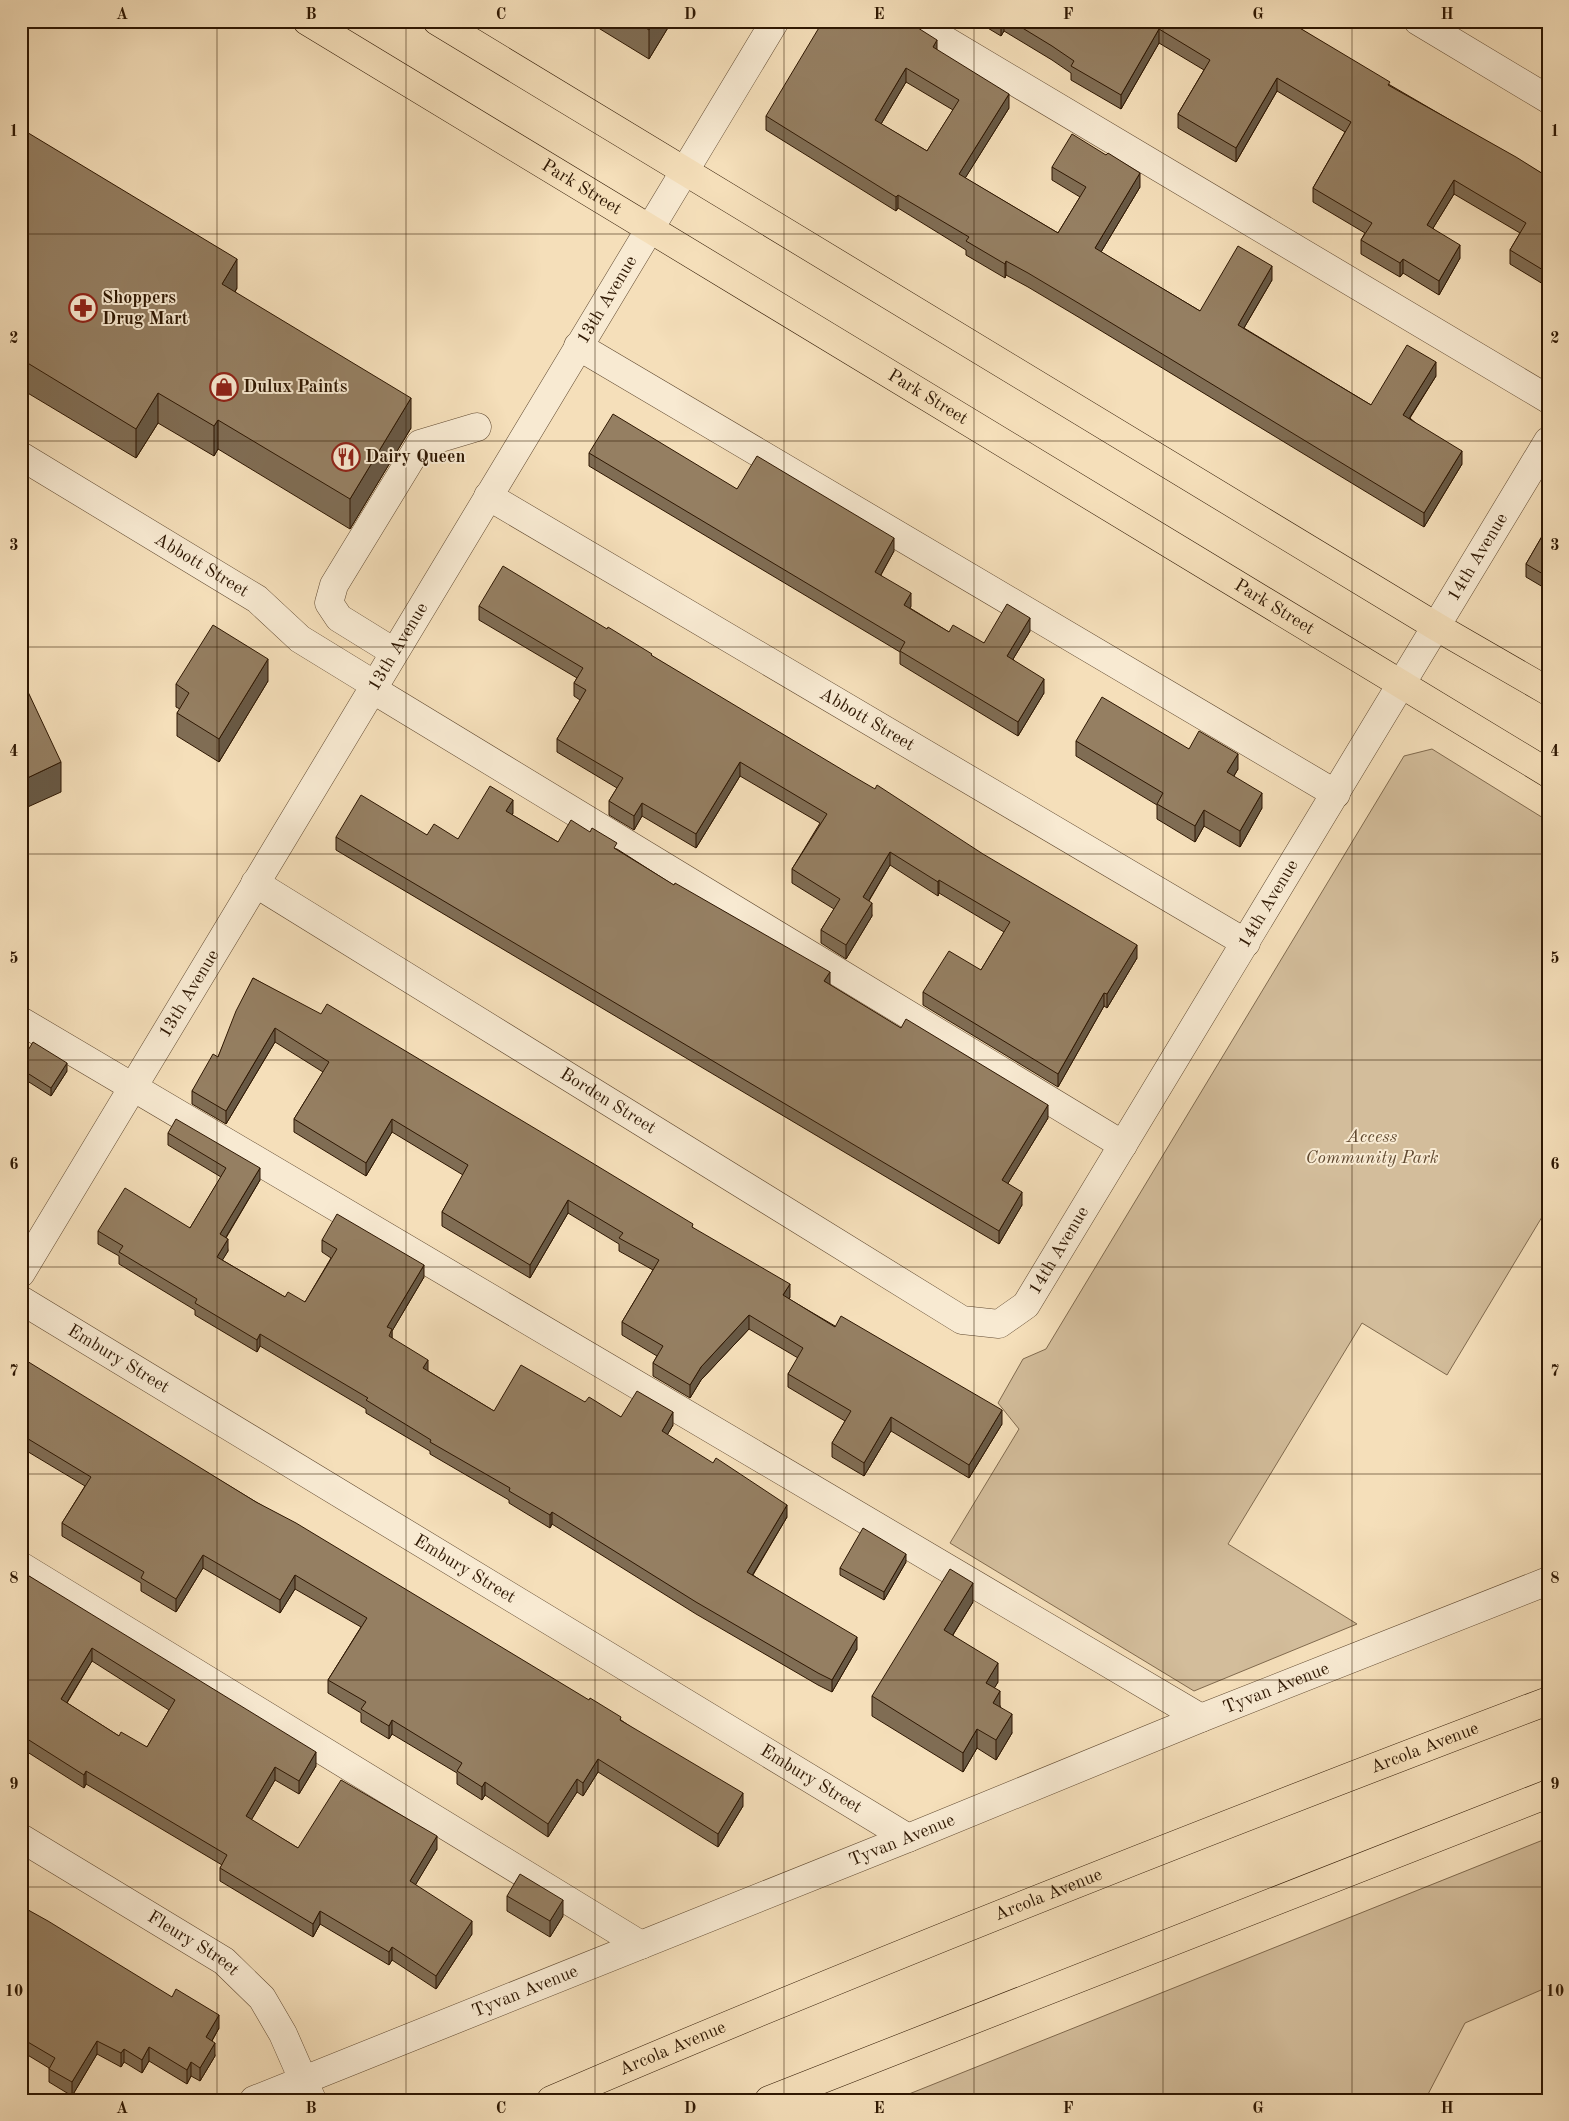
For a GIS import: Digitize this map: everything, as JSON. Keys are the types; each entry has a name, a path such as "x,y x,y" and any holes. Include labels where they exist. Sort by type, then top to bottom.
{"main road":[{"name":"Park Street","path":"307,21 1548,773"},
{"path":"438,21 1437,627 1548,691"},
{"name":"Arcola Avenue","path":"551,2100 754,2013 1234,1820 1548,1701"},
{"path":"769,2100 1548,1794"}],"street":[{"name":"13th Avenue","path":"21,1273 775,21"},
{"path":"913,21 1548,399"},
{"path":"1418,21 1548,99"},
{"path":"578,346 1336,794"},
{"path":"394,652 339,618 329,603 334,585 420,444 477,427"},
{"name":"14th Avenue","path":"962,1320 999,1324 1026,1305 1403,684 1548,441"},
{"name":"Abbott Street","path":"21,456 257,599 300,639 373,687 1123,1145"},
{"name":"Abbott Street","path":"488,496 1246,943"},
{"name":"Borden Street","path":"256,883 962,1320"},
{"path":"21,1021 1201,1718"},
{"name":"Embury Street","path":"21,1300 908,1838"},
{"path":"21,1566 641,1945"},
{"name":"Tyvan Avenue","path":"254,2100 308,2089 641,1945 1201,1718 1548,1581"},
{"name":"Fleury Street","path":"21,1838 224,1961 262,1998 284,2034 308,2089"}],"green space":[{"name":"Access Community Park","path":"1432,749 1548,821 1548,1207 1447,1375 1362,1323 1228,1544 1357,1624 1194,1691 950,1543 1019,1429 998,1403 1023,1359 1046,1349 1404,756"},
{"path":"1548,1838 1548,1987 1465,2023 1425,2100 894,2100"}],"building":[{"path":"635,21 654,21 649,30"},
{"path":"823,21 907,21 937,40 933,47 1009,94 959,174 1058,233 1086,187 1052,167 1072,134 1106,155 1108,153 1140,173 1095,248 1200,311 1238,246 1272,266 1238,325 1371,405 1407,345 1436,362 1403,415 1462,451 1424,513 1028,273 1006,261 1005,264 966,241 969,237 898,195 896,197 766,116","holes":["906,68 959,100 927,151 875,120"]},
{"path":"1011,21 1288,21 1390,82 1388,85 1548,177 1548,273 1510,250 1526,223 1454,180 1427,225 1460,245 1439,281 1403,259 1400,263 1361,240 1372,223 1313,188 1351,122 1277,78 1236,148 1178,114 1210,60 1159,29 1121,95 1071,66 1074,61"},
{"path":"25,131 237,259 222,284 411,398 350,499 218,420 214,426 158,393 136,429 21,359 21,137"},
{"path":"613,414 737,489 757,456 894,538 875,572 911,593 904,605 949,632 953,625 984,643 1007,604 1030,618 1007,656 1044,679 1018,722 900,651 905,642 589,453"},
{"path":"1548,526 1548,577 1526,564"},
{"path":"503,566 607,629 608,627 651,655 851,775 875,789 877,785 983,854 1137,945 1107,994 1104,993 1058,1074 923,992 949,951 981,970 1010,922 939,880 938,882 890,852 863,897 872,903 846,945 821,930 840,899 792,869 827,814 740,762 696,834 642,803 634,816 609,801 623,778 557,739 586,690 574,683 583,668 479,606"},
{"path":"213,625 268,659 219,739 177,713 189,693 176,684"},
{"path":"21,677 61,762 21,781"},
{"path":"1102,697 1189,749 1199,731 1238,754 1227,772 1262,793 1240,831 1204,810 1195,826 1157,804 1163,793 1076,741"},
{"path":"490,786 513,800 506,811 558,842 571,820 590,832 592,828 617,843 614,848 674,885 675,883 830,972 824,981 901,1028 906,1019 1048,1105 1002,1180 1022,1192 999,1231 336,837 361,795 427,835 434,824 458,839"},
{"path":"253,978 321,1014 327,1004 693,1224 692,1227 790,1284 783,1295 835,1327 841,1316 1002,1410 969,1465 891,1417 864,1463 832,1443 851,1411 788,1374 803,1348 749,1315 701,1367 690,1385 653,1363 663,1346 622,1322 659,1260 619,1238 623,1233 568,1200 530,1265 442,1212 468,1165 392,1119 366,1163 294,1119 329,1062 275,1028 226,1111 192,1091 213,1054 218,1057 236,1011"},
{"path":"33,1042 67,1063 51,1088 21,1069 21,1062"},
{"path":"176,1119 260,1168 220,1234 228,1239 217,1257 285,1297 288,1292 305,1302 337,1249 322,1240 337,1214 424,1265 387,1327 392,1329 389,1336 428,1360 423,1368 494,1411 521,1365 585,1402 589,1397 621,1417 637,1391 673,1412 662,1431 713,1463 716,1458 787,1505 747,1572 857,1637 832,1680 696,1602 552,1512 550,1515 509,1491 510,1488 430,1442 431,1440 366,1400 368,1398 260,1334 257,1340 195,1303 197,1299 119,1252 123,1246 98,1231 125,1188 190,1228 226,1168 168,1133"},
{"path":"22,1358 256,1502 296,1523 589,1700 590,1698 621,1717 620,1720 743,1793 718,1834 598,1759 583,1783 577,1779 548,1824 485,1782 482,1787 457,1771 462,1763 392,1720 389,1726 361,1709 366,1702 328,1680 367,1618 295,1575 280,1600 203,1555 176,1599 141,1578 144,1572 62,1523 91,1477 25,1437 21,1443"},
{"path":"863,1528 906,1554 884,1592 840,1568"},
{"path":"950,1569 973,1583 944,1630 998,1663 986,1683 1000,1691 993,1703 1012,1714 996,1740 977,1729 963,1753 872,1696"},
{"path":"21,1571 316,1752 299,1781 275,1767 246,1816 298,1848 341,1780 437,1836 410,1881 472,1921 436,1976 392,1947 389,1952 320,1911 313,1924 220,1868 227,1855 86,1771 84,1775 21,1735","holes":["92,1648 175,1700 147,1747 121,1732 119,1736 61,1699"]},
{"path":"520,1874 563,1900 550,1921 507,1896"},
{"path":"21,1906 172,1997 176,1989 219,2015 206,2037 215,2043 200,2068 191,2062 187,2070 149,2047 142,2060 124,2049 121,2053 97,2041 72,2082 49,2069 55,2058 21,2038"}],"place":[{"name":"Shoppers Drug Mart","path":"83,308"},
{"name":"Dulux Paints","path":"224,387"},
{"name":"Dairy Queen","path":"346,457"}]}
